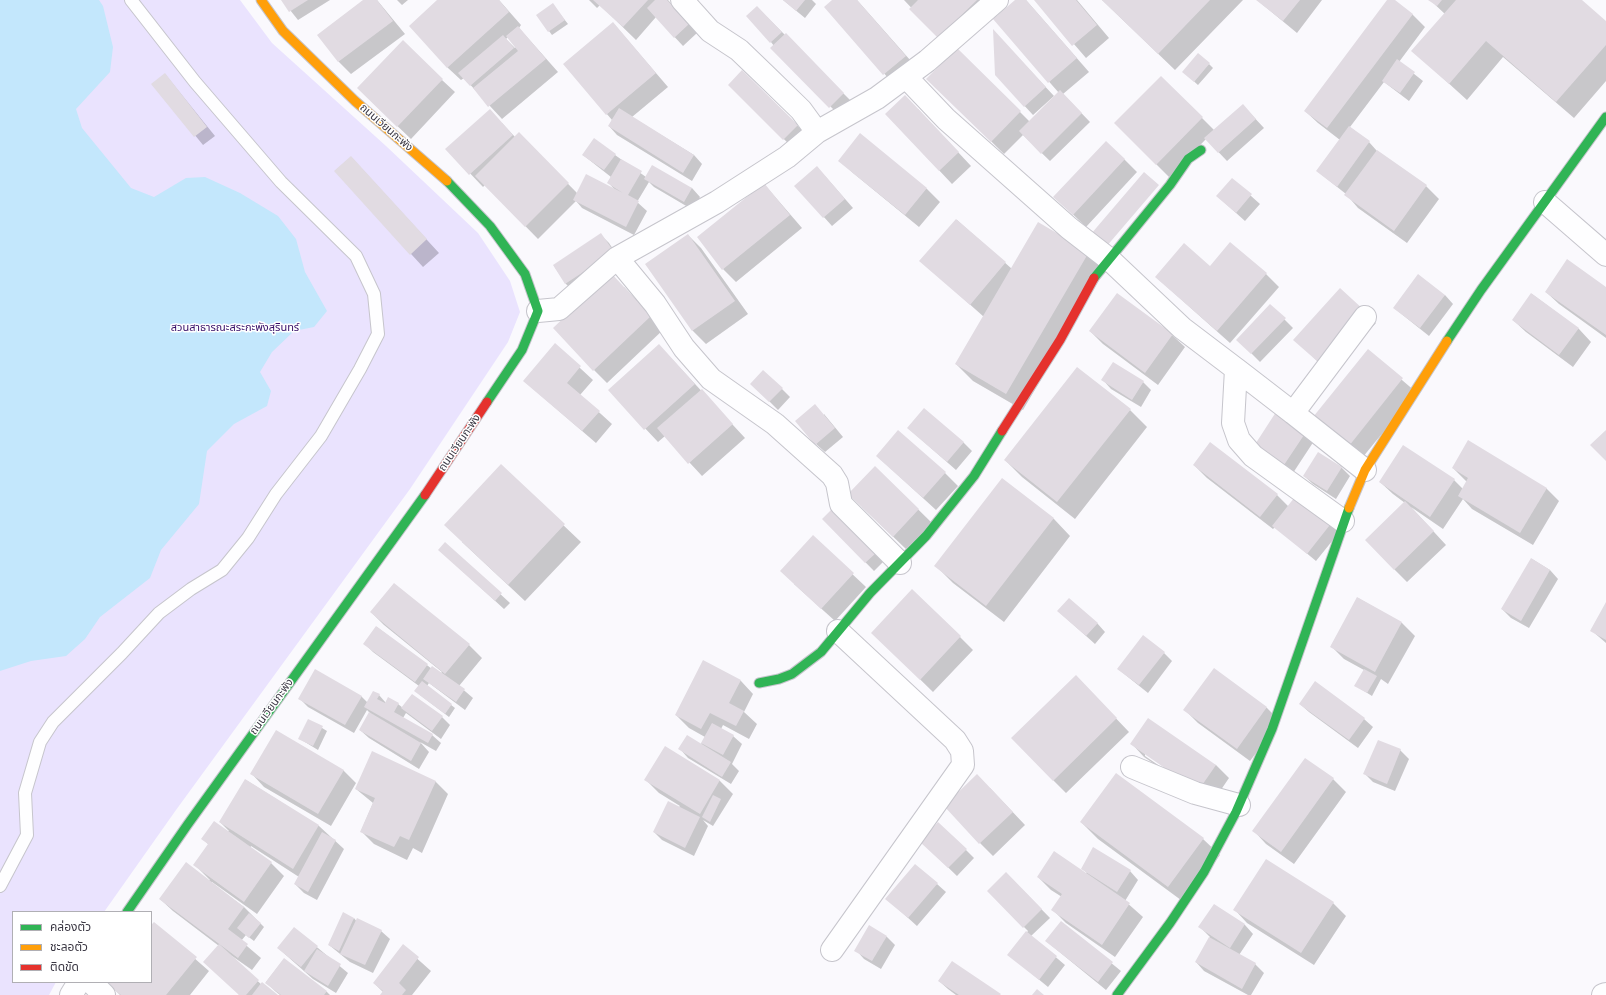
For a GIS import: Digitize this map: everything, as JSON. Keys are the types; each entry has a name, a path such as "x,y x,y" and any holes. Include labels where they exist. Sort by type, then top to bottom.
{"street":[{"name":"ถนนเวียนกะพัง","path":"128,911 188,824 420,502 522,350 538,311 525,274 490,226 448,182 355,101 284,31 261,0"},
{"path":"682,0 710,31 739,50 801,110 817,132"},
{"path":"538,311 559,309 617,258 717,202 787,157 817,132 877,98 928,61 997,0"},
{"path":"906,77 946,119 1069,228 1108,259 1182,328 1365,470"},
{"path":"1117,995 1170,923 1204,872 1239,805 1272,729 1317,602 1343,520 1365,470 1431,364 1481,290 1606,117"},
{"path":"759,683 779,679 792,674 821,652 870,593 926,536 974,476 1060,340 1092,280 1170,185 1188,159 1201,150"},
{"path":"1545,202 1606,255"},
{"path":"617,258 655,304 684,348 711,379 775,424 832,475 837,483 841,504 900,563"},
{"path":"1293,413 1365,318"},
{"path":"1236,369 1233,423 1238,440 1253,456 1343,520"},
{"path":"832,950 963,765 962,751 955,740 838,631"},
{"path":"1132,767 1194,793 1239,805"},
{"path":"71,995 77,983"},
{"path":"92,983 104,995"}],"lane":[{"path":"0,886 27,836 26,793 40,742 56,718 122,653 158,613 191,589 222,570 248,538 276,494 321,436 378,334 374,294 356,256 281,182 195,82 131,0"}],"green space":[{"name":"สวนสาธารณะสระกะพังสุรินทร์","path":"0,0 240,0 272,43 386,146 478,233 510,281 520,312 508,342 410,489 176,810 105,911 12,911 12,983 55,983 49,995 0,995"}],"water":[{"path":"0,0 99,0 103,6 113,47 110,72 76,109 82,128 131,188 154,197 186,178 205,177 240,193 278,216 296,239 305,272 327,311 314,327 294,331 272,352 260,372 271,391 267,406 234,424 207,451 199,504 161,550 150,578 100,617 85,639 66,656 31,661 0,671"}],"building":[{"path":"281,0 308,0 289,12"},
{"path":"363,0 377,0 393,21 338,62 317,35"},
{"path":"437,0 499,0 509,12 447,68 409,26"},
{"path":"593,0 648,0 623,27"},
{"path":"655,0 667,0 689,24 674,38 647,8"},
{"path":"783,0 805,0 796,11"},
{"path":"832,0 857,0 906,56 883,75 824,7"},
{"path":"918,0 977,0 938,38 909,9"},
{"path":"1015,0 1026,0 1077,58 1048,83 993,19"},
{"path":"1034,0 1076,0 1097,25 1072,46"},
{"path":"1102,0 1210,0 1158,54"},
{"path":"1256,0 1300,0 1283,21"},
{"path":"1387,0 1395,0 1413,14 1327,128 1304,111"},
{"path":"1428,0 1442,0 1437,6"},
{"path":"1456,0 1582,0 1606,21 1606,45 1556,102 1486,41 1449,84 1411,51"},
{"path":"553,3 565,20 548,32 536,15"},
{"path":"757,6 782,32 770,43 746,16"},
{"path":"613,22 656,73 606,115 563,64"},
{"path":"518,26 546,59 488,107 473,88 518,51 506,36"},
{"path":"993,29 1046,87 1024,107 995,75"},
{"path":"786,33 844,93 829,108 770,48"},
{"path":"503,35 514,48 470,86 458,73"},
{"path":"403,40 443,79 397,127 357,88"},
{"path":"957,48 1021,111 991,142 926,79"},
{"path":"1198,53 1210,63 1194,82 1182,72"},
{"path":"1397,59 1415,72 1400,93 1382,81"},
{"path":"742,70 798,125 783,140 728,85"},
{"path":"165,73 207,127 194,137 151,84"},
{"path":"1161,76 1203,117 1156,165 1114,123"},
{"path":"1060,90 1082,113 1041,154 1019,131"},
{"path":"905,95 959,152 939,171 885,114"},
{"path":"1243,104 1256,119 1218,153 1204,138"},
{"path":"619,108 694,155 683,173 608,126"},
{"path":"490,109 513,135 469,175 445,149"},
{"path":"1349,126 1370,141 1337,187 1316,171"},
{"path":"519,132 569,183 525,227 475,176"},
{"path":"860,133 927,188 905,215 838,161"},
{"path":"594,138 616,154 604,170 582,155"},
{"path":"1106,141 1125,159 1073,215 1053,197"},
{"path":"1377,150 1427,185 1394,231 1344,195"},
{"path":"351,156 427,239 410,255 334,171"},
{"path":"621,159 642,171 628,195 639,201 626,227 573,200 586,174 623,193 607,183"},
{"path":"652,165 692,188 684,202 644,179"},
{"path":"817,166 845,199 823,218 794,186"},
{"path":"1144,172 1159,185 1106,247 1091,234"},
{"path":"1232,178 1252,194 1236,213 1216,196"},
{"path":"764,183 790,215 722,270 697,237"},
{"path":"956,219 1006,262 970,305 919,261"},
{"path":"1038,222 1089,252 1006,394 955,364"},
{"path":"601,233 614,252 565,284 553,265"},
{"path":"688,234 735,301 692,331 645,264"},
{"path":"1230,242 1267,273 1217,331 1155,277 1184,243 1210,266"},
{"path":"1567,259 1606,287 1606,335 1545,292"},
{"path":"611,273 651,316 593,371 553,328"},
{"path":"1418,274 1445,295 1420,328 1393,308"},
{"path":"1340,288 1364,310 1317,361 1293,340"},
{"path":"1117,293 1173,334 1145,373 1089,331"},
{"path":"1531,293 1579,328 1559,355 1512,320"},
{"path":"1270,304 1286,318 1251,354 1236,340"},
{"path":"555,343 581,366 567,383 600,411 582,431 523,381"},
{"path":"659,344 695,384 644,430 608,390"},
{"path":"1368,349 1403,378 1345,451 1309,422"},
{"path":"1113,362 1144,381 1132,400 1101,380"},
{"path":"1077,367 1131,409 1057,502 1004,460"},
{"path":"763,370 783,388 769,402 750,384"},
{"path":"702,389 733,424 688,464 657,428"},
{"path":"815,404 835,428 815,445 795,421"},
{"path":"924,408 964,442 947,462 907,428"},
{"path":"1276,412 1306,432 1284,465 1254,446"},
{"path":"898,430 946,472 923,498 876,456"},
{"path":"1606,430 1606,461 1590,445"},
{"path":"1468,440 1547,488 1520,533 1458,496 1468,478 1452,468"},
{"path":"1210,442 1278,494 1260,517 1193,465"},
{"path":"1403,445 1455,479 1430,517 1379,482"},
{"path":"1318,452 1342,467 1327,491 1303,476"},
{"path":"501,464 565,524 508,585 444,525"},
{"path":"875,466 919,509 893,537 848,494"},
{"path":"1002,478 1054,518 986,606 934,566"},
{"path":"1298,493 1333,521 1307,554 1272,526"},
{"path":"1405,501 1434,531 1394,570 1365,540"},
{"path":"832,509 876,553 865,563 822,519"},
{"path":"813,535 854,573 821,609 780,571"},
{"path":"445,542 502,593 495,601 438,550"},
{"path":"1531,558 1550,570 1521,621 1501,609"},
{"path":"394,583 470,644 445,674 370,612"},
{"path":"912,589 961,636 920,680 871,633"},
{"path":"1357,597 1402,622 1375,672 1330,647"},
{"path":"1069,598 1098,623 1086,636 1057,611"},
{"path":"1606,602 1606,640 1590,631"},
{"path":"376,626 428,664 415,682 363,644"},
{"path":"1143,635 1165,652 1139,685 1117,669"},
{"path":"703,660 741,680 729,703 744,711 736,726 710,713 701,729 675,715"},
{"path":"432,666 465,689 456,702 423,679"},
{"path":"1214,668 1267,707 1237,749 1183,710"},
{"path":"315,669 362,696 345,725 298,699"},
{"path":"1364,669 1377,676 1367,693 1354,686"},
{"path":"1076,675 1117,718 1053,781 1011,738"},
{"path":"422,681 452,704 445,714 414,691"},
{"path":"1315,681 1365,718 1349,740 1299,704"},
{"path":"373,691 380,694 377,699 385,703 388,697 399,703 394,712 433,734 428,743 364,707"},
{"path":"412,694 443,716 432,731 401,708"},
{"path":"369,712 421,743 411,761 359,730"},
{"path":"1148,718 1216,765 1198,791 1130,744"},
{"path":"308,719 323,726 313,746 298,739"},
{"path":"712,723 734,735 723,755 701,743"},
{"path":"276,730 344,770 318,814 250,774"},
{"path":"687,735 731,762 722,777 678,749"},
{"path":"1378,740 1401,749 1387,784 1363,774"},
{"path":"665,746 720,780 700,814 644,780"},
{"path":"372,751 436,781 409,840 400,836 394,847 360,832 375,798 355,789"},
{"path":"1305,758 1334,778 1281,852 1252,831"},
{"path":"1116,773 1204,838 1168,887 1080,822"},
{"path":"977,774 1013,812 979,844 944,806"},
{"path":"245,779 319,825 293,869 219,822"},
{"path":"713,795 721,799 710,822 702,817"},
{"path":"668,801 700,817 685,848 653,832"},
{"path":"214,821 272,862 244,902 193,865 208,844 201,839"},
{"path":"938,822 967,849 948,868 920,842"},
{"path":"322,832 336,840 308,892 294,884"},
{"path":"1093,847 1131,870 1117,892 1081,869"},
{"path":"1054,851 1130,903 1102,945 1051,910 1062,894 1037,877"},
{"path":"1266,859 1334,902 1301,953 1233,910"},
{"path":"186,862 244,907 228,929 248,944 238,958 159,899"},
{"path":"915,864 938,883 908,918 885,899"},
{"path":"1006,872 1042,909 1023,928 987,891"},
{"path":"1214,904 1245,924 1230,948 1198,927"},
{"path":"343,912 354,918 339,951 328,945"},
{"path":"249,913 261,923 249,938 237,928"},
{"path":"357,918 382,930 365,965 340,954"},
{"path":"1061,921 1113,962 1098,982 1045,941"},
{"path":"154,922 197,957 166,995 121,995 106,983 152,983 152,924"},
{"path":"869,925 887,936 872,961 854,951"},
{"path":"294,927 318,946 301,967 277,948"},
{"path":"1026,931 1057,956 1039,980 1007,955"},
{"path":"1209,937 1256,963 1242,989 1195,962"},
{"path":"219,944 259,980 246,995 239,995 203,962"},
{"path":"403,944 419,957 399,983 406,990 402,995 380,995 383,991 373,983"},
{"path":"317,949 341,964 328,986 304,971"},
{"path":"284,958 327,991 324,995 281,995 265,983"},
{"path":"952,961 1001,994 959,995 938,981"},
{"path":"262,982 278,995 252,995"},
{"path":"1037,989 1044,995 1032,995"}],"traffic: fast":[{"path":"1447,341 1481,290 1606,117"},
{"path":"1094,278 1170,185 1188,159 1201,150"},
{"path":"447,181 490,226 525,274 538,311 522,350 487,402"},
{"path":"759,683 779,679 792,674 821,652 870,593 926,536 974,476 1002,431"},
{"path":"128,911 188,824 425,495"},
{"path":"1117,995 1170,923 1204,872 1236,812 1272,729 1349,508"}],"traffic: slow":[{"path":"261,0 283,31 355,101 447,181"},
{"path":"1349,508 1365,470 1447,341"}],"traffic: jam":[{"path":"1002,431 1060,340 1094,278"},
{"path":"425,495 487,402"}]}
